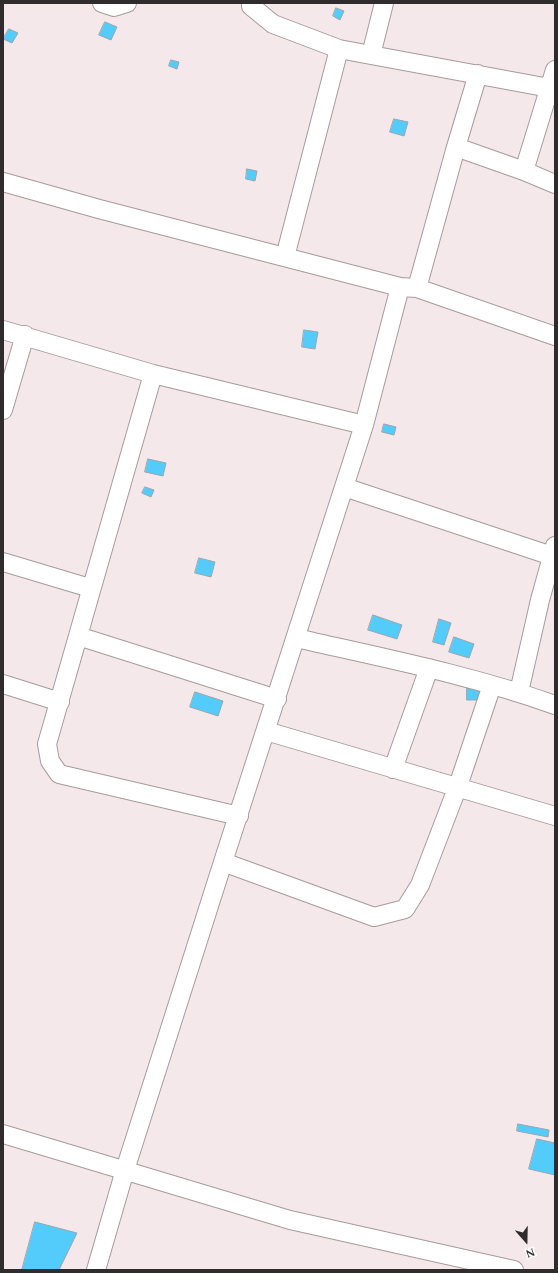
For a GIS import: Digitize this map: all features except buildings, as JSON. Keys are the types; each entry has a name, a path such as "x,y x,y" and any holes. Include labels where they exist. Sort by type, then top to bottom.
{"street":[{"path":"102,3 114,7 127,3"},
{"path":"252,3 251,6 272,24 339,49 552,88"},
{"path":"371,55 384,3"},
{"path":"285,257 339,49"},
{"path":"524,171 552,88 555,70"},
{"path":"96,1270 223,862 364,425 456,147 478,74"},
{"path":"456,147 524,171 555,184"},
{"path":"3,182 285,257 409,288 555,336"},
{"path":"3,330 153,374 364,425"},
{"path":"3,410 25,336"},
{"path":"153,374 90,588 60,702 47,744 50,761 59,774 239,816"},
{"path":"344,487 554,551 547,603 519,692"},
{"path":"3,562 90,588"},
{"path":"78,636 277,698"},
{"path":"296,638 429,668 519,692 555,705"},
{"path":"393,768 429,668"},
{"path":"3,684 60,702"},
{"path":"223,862 374,917 405,909 420,885 458,786 492,685"},
{"path":"266,731 458,786 555,816"},
{"path":"3,1134 290,1220 514,1270"}]}
